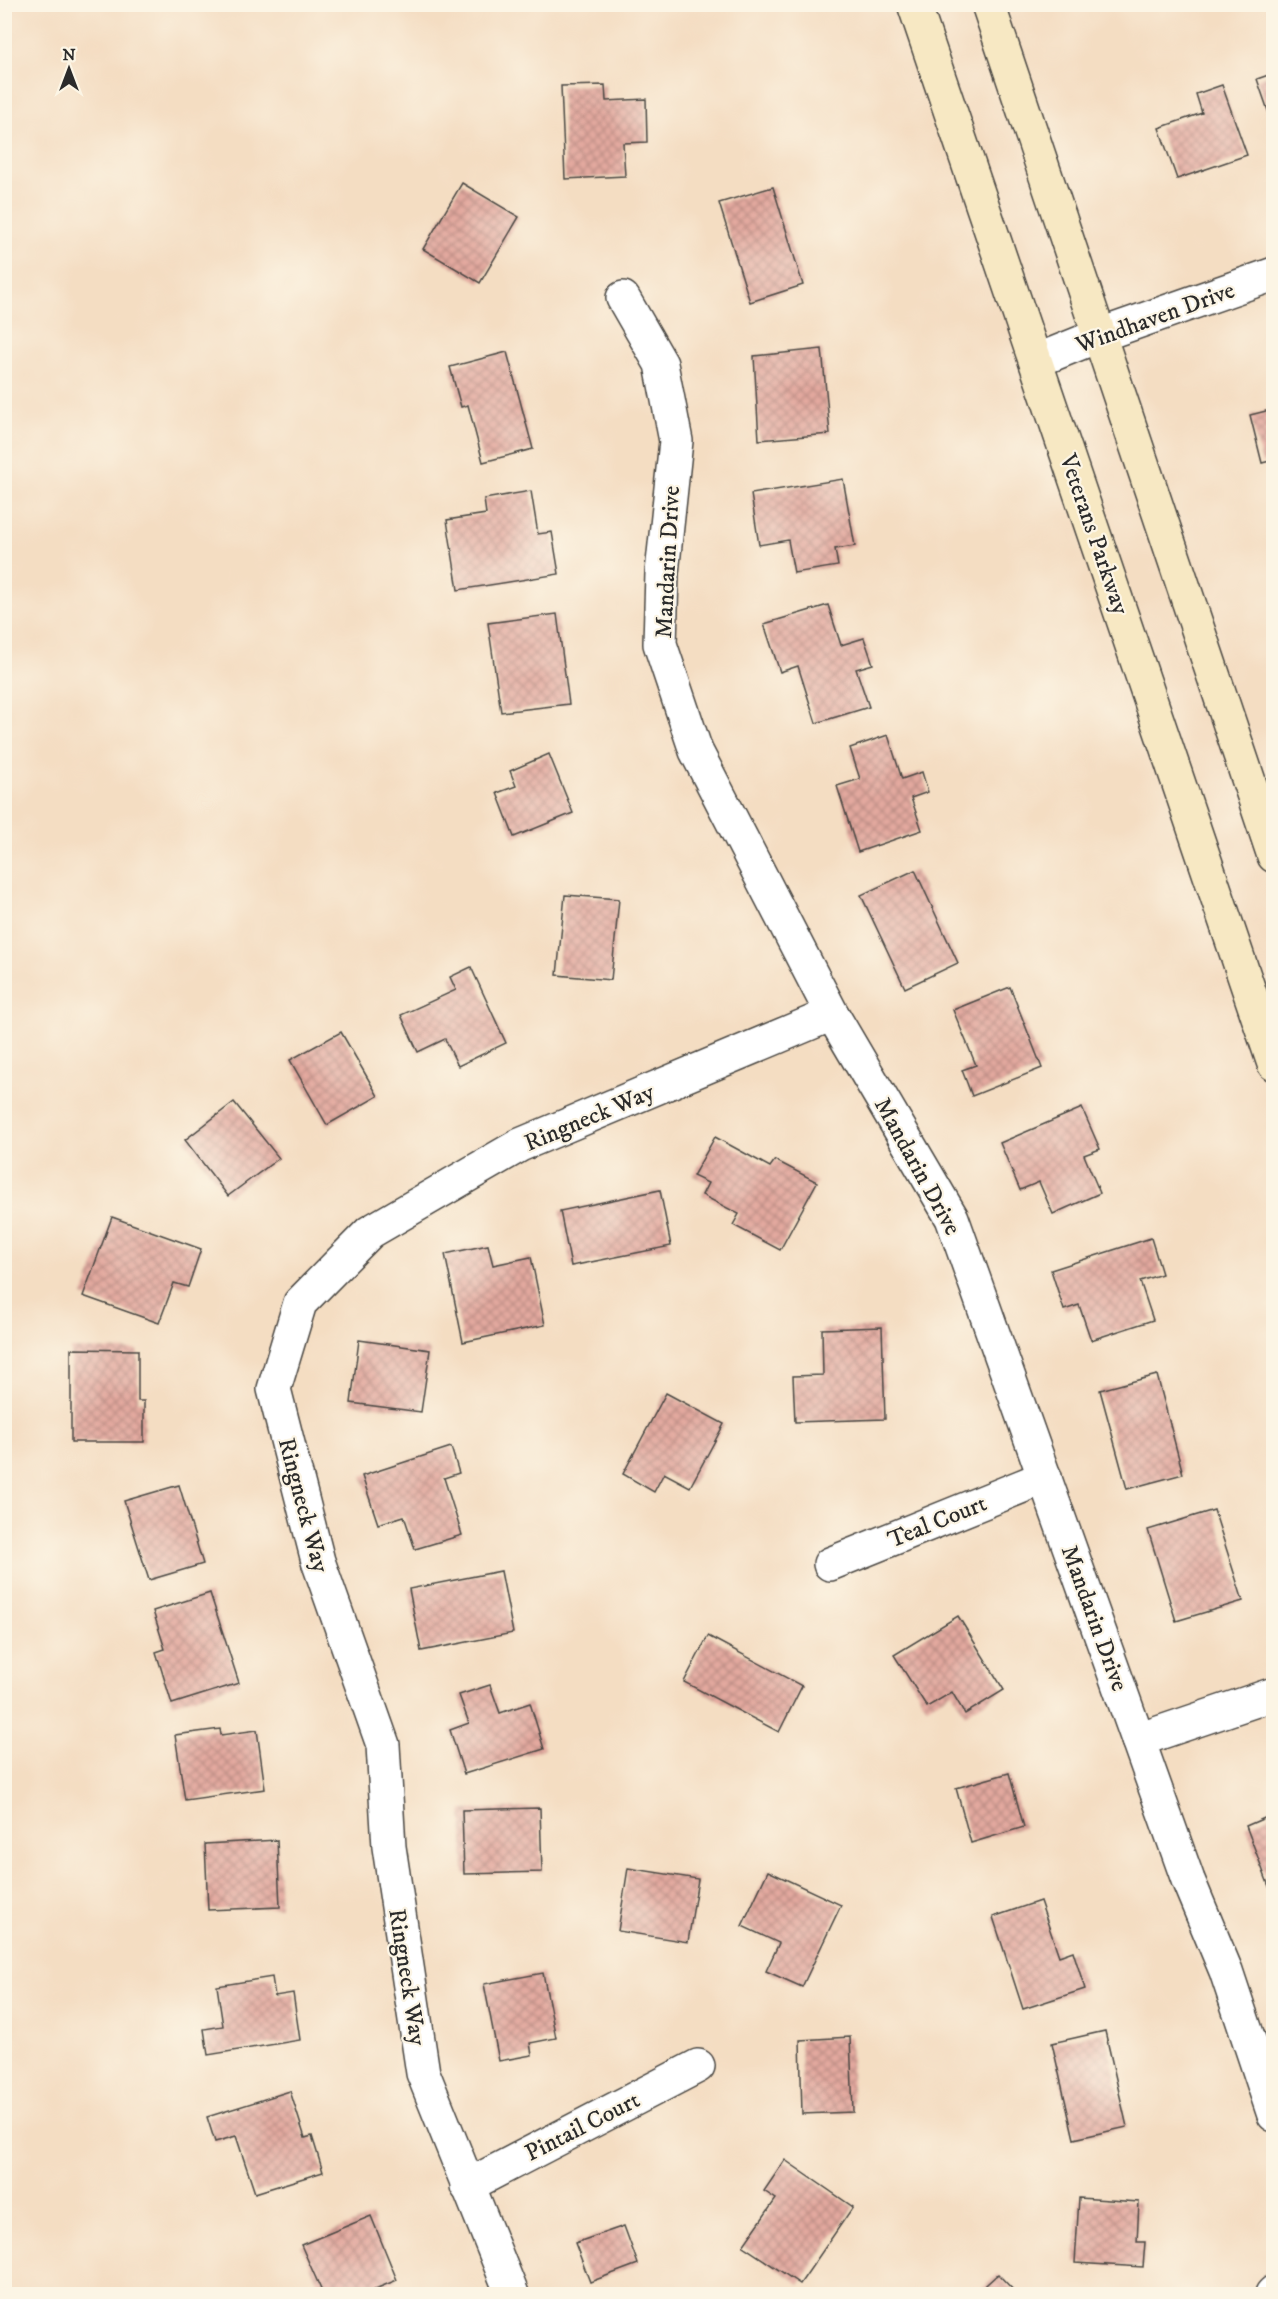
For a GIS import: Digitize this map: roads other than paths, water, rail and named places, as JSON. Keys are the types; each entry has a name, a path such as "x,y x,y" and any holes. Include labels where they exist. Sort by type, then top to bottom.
{"main road":[{"name":"Veterans Parkway","path":"914,4 1274,1064"},
{"path":"988,4 1272,844"}],"street":[{"name":"Windhaven Drive","path":"1036,361 1100,335 1274,274"},
{"name":"Mandarin Drive","path":"623,298 661,364 676,441 662,573 660,644 696,751 832,1014 952,1218 1188,1880 1226,1971 1274,2115"},
{"name":"Ringneck Way","path":"512,2295 423,2073 389,1847 383,1745 318,1561 273,1389 300,1303 370,1232 520,1145 832,1014"},
{"name":"Teal Court","path":"830,1564 1045,1477"},
{"path":"1138,1740 1274,1694"},
{"name":"Pintail Court","path":"467,2186 698,2066"}]}
